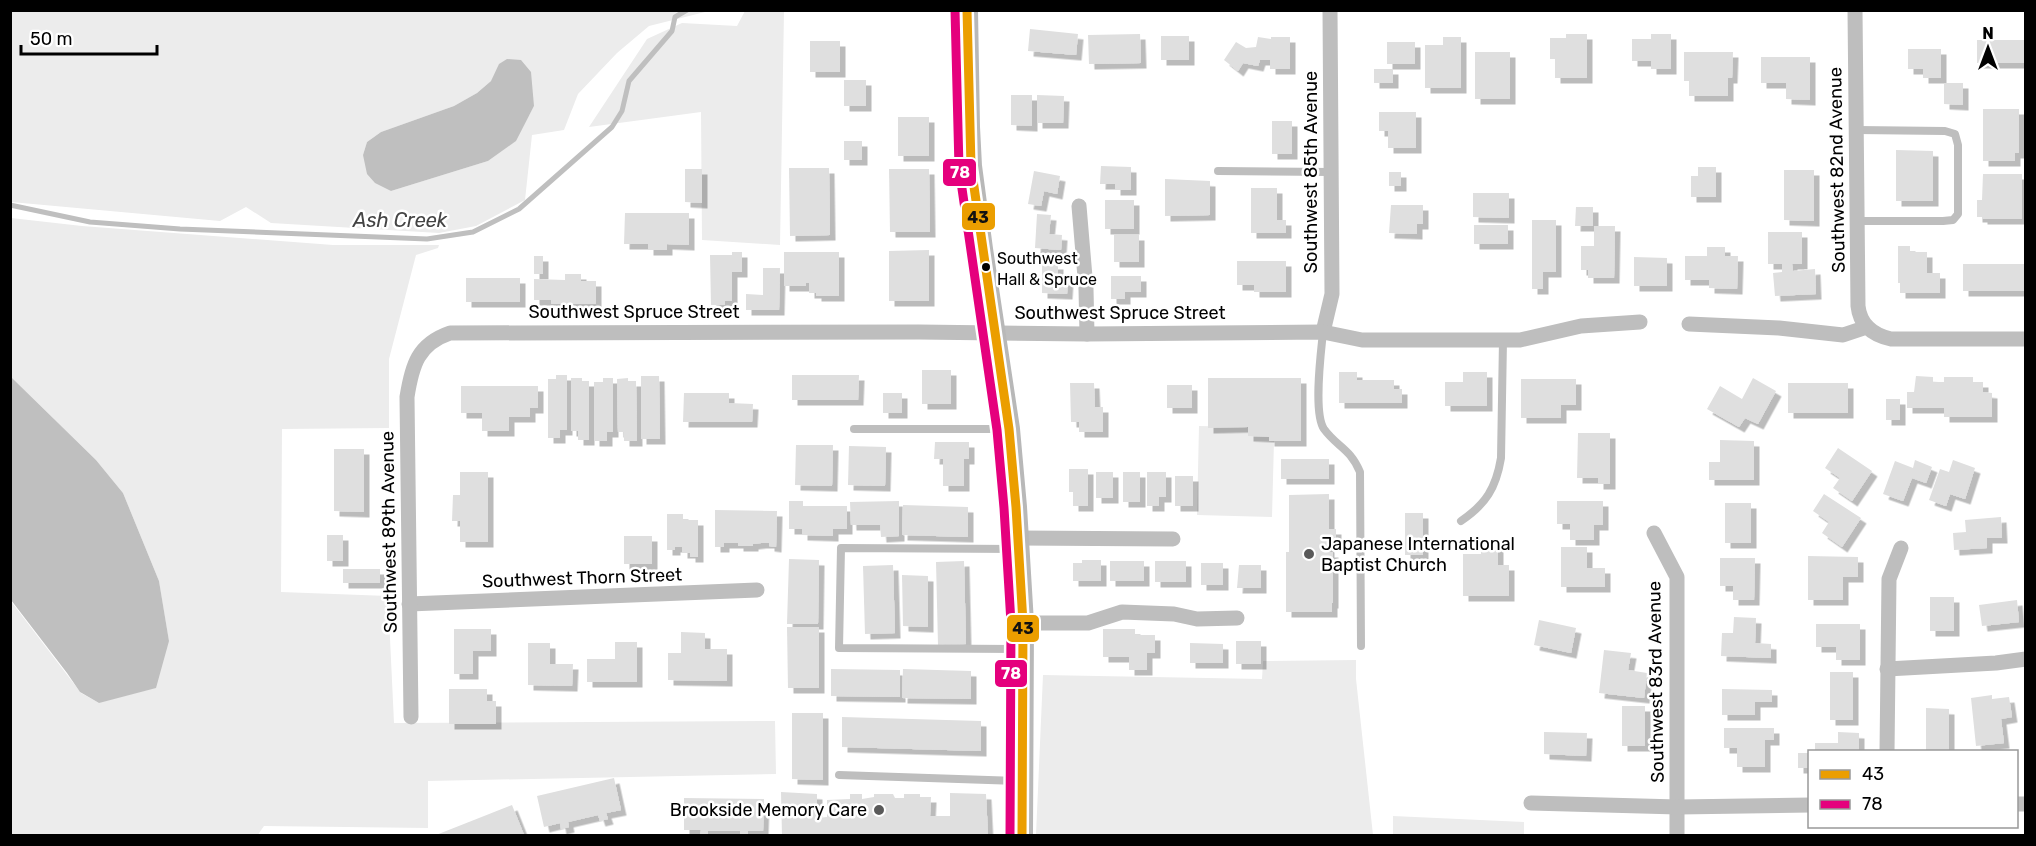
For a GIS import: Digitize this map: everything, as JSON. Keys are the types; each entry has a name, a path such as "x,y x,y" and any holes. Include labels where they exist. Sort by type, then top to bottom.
{"main road":[{"path":"967,10 971,166 1009,429 1018,543 1023,623 1022,836"}],"street":[{"name":"Southwest 85th Avenue","path":"1323,332 1332,294 1330,10"},
{"name":"Southwest 82nd Avenue","path":"1855,10 1858,306 1859,315 1867,327"},
{"path":"1079,206 1086,289 1087,334"},
{"name":"Southwest Spruce Street","path":"423,349 435,338 450,333 467,332 1087,334 1323,332 1362,340 1503,340 1530,339 1581,326 1640,322"},
{"path":"1689,324 1779,328 1843,335 1867,327 1881,337 1891,339 2025,339"},
{"name":"Southwest 89th Avenue","path":"411,717 407,397 414,363 423,349"},
{"name":"Southwest 83rd Avenue","path":"1654,533 1677,578 1677,836"},
{"path":"1018,543 1173,538"},
{"path":"1887,750 1889,579 1901,548"},
{"name":"Southwest Thorn Street","path":"409,604 757,590"},
{"path":"1023,623 1088,623 1122,612 1174,614 1197,618 1237,618"},
{"path":"1887,669 1996,663 2025,659"},
{"path":"1531,803 1678,807 1808,805"}],"lane":[{"path":"1857,130 1945,131 1955,134 1958,145 1958,214 1953,220 1943,221 1857,221"},
{"path":"1218,171 1331,172"},
{"path":"1323,332 1319,366 1319,415 1323,429 1354,457 1360,472 1361,646"},
{"path":"1461,521 1479,508 1498,476 1501,458 1503,340"},
{"path":"854,429 1009,429"},
{"path":"1018,543 841,548 840,648 1022,649"},
{"path":"840,775 1022,781"}],"shaded area":[{"path":"11,11 739,11 705,12 649,26 617,53 578,94 564,130 532,135 525,200 476,226 439,233 271,223 246,207 220,221 11,202","holes":["491,81 534,106 515,141 488,161 391,191 363,155 367,142 381,132 454,106 477,93"]},
{"path":"745,11 784,11 780,245 702,240 701,112 589,127 647,39 682,23 737,26"},
{"path":"507,59 521,60 531,72 534,106 516,141 488,161 391,191 375,183 367,174 363,155 367,142 381,132 454,106 477,93 491,81 499,64"},
{"path":"11,218 82,226 333,245 439,245 438,248 416,255 389,359 389,428 282,429 281,592 388,596 394,723 775,721 776,774 428,781 428,828 264,826 257,836 11,835 10,600 81,693 99,703 169,641 159,581 123,493 96,460 11,377"},
{"path":"11,377 96,460 123,493 159,581 169,641 156,688 99,703 80,692 11,600"},
{"path":"1199,426 1248,427 1269,437 1269,441 1274,441 1272,517 1197,515"},
{"path":"1356,660 1356,679 1373,835 1036,835 1043,675 1262,679 1263,661"},
{"path":"1393,816 1524,822 1524,835 1393,835"}],"building":[{"path":"1030,29 1078,34 1076,55 1028,51"},
{"path":"1140,34 1141,63 1089,64 1088,35"},
{"path":"1566,34 1587,34 1587,78 1555,78 1555,59 1550,59 1550,38 1566,38"},
{"path":"1651,34 1671,34 1671,69 1651,69 1651,61 1632,61 1632,39 1651,39"},
{"path":"1161,36 1189,36 1189,60 1161,60"},
{"path":"1258,37 1271,39 1271,37 1290,37 1290,69 1270,69 1270,60 1260,60 1258,66 1243,63 1238,71 1224,60 1236,42 1246,48 1256,47"},
{"path":"1443,37 1461,37 1461,88 1425,88 1425,45 1443,45"},
{"path":"1977,40 2025,40 2025,63 1977,63"},
{"path":"810,41 840,41 840,72 810,72"},
{"path":"1387,42 1415,42 1415,64 1387,64"},
{"path":"1908,49 1941,49 1941,78 1923,78 1923,69 1908,69"},
{"path":"1475,52 1510,52 1510,99 1475,99"},
{"path":"1684,52 1733,52 1732,78 1728,78 1728,96 1689,96 1689,81 1684,81"},
{"path":"1761,57 1810,57 1810,100 1786,99 1786,83 1761,83"},
{"path":"1374,69 1393,69 1393,83 1374,83"},
{"path":"844,80 866,80 866,106 844,106"},
{"path":"1944,83 1963,83 1963,105 1944,104"},
{"path":"1011,95 1032,95 1032,126 1011,125"},
{"path":"1037,95 1064,96 1063,123 1037,123"},
{"path":"1983,109 2019,109 2019,153 2015,153 2015,161 1983,161"},
{"path":"1379,112 1416,112 1416,148 1388,148 1388,131 1379,131"},
{"path":"898,117 929,117 929,156 898,156"},
{"path":"1272,121 1292,121 1292,154 1272,154"},
{"path":"844,141 862,141 862,160 844,160"},
{"path":"1896,150 1933,151 1933,201 1896,201"},
{"path":"1101,166 1131,167 1131,190 1115,190 1115,184 1100,184"},
{"path":"1698,167 1716,167 1716,197 1691,197 1691,176 1698,176"},
{"path":"789,168 829,168 830,235 790,236"},
{"path":"685,169 702,169 702,203 685,202"},
{"path":"889,169 929,169 930,232 890,232"},
{"path":"1784,170 1814,170 1814,221 1784,220"},
{"path":"1034,171 1060,176 1057,194 1044,191 1041,206 1028,204"},
{"path":"1389,172 1401,172 1401,186 1389,186"},
{"path":"1983,174 2022,174 2022,219 1977,217 1977,200 1982,200"},
{"path":"1165,179 1210,181 1210,215 1165,216"},
{"path":"1251,188 1277,188 1277,220 1286,220 1286,233 1251,233"},
{"path":"1473,193 1509,193 1509,218 1473,217"},
{"path":"1105,200 1134,200 1134,229 1105,229"},
{"path":"1391,205 1423,205 1423,224 1417,224 1417,234 1389,233"},
{"path":"1576,207 1593,207 1593,226 1575,226"},
{"path":"625,213 689,213 689,245 667,244 667,250 648,250 648,244 624,244"},
{"path":"1037,214 1051,215 1049,234 1062,235 1061,250 1035,248"},
{"path":"1532,220 1556,220 1556,272 1543,272 1543,289 1532,289"},
{"path":"1474,225 1508,225 1508,244 1474,244"},
{"path":"1594,226 1615,226 1614,278 1588,278 1588,270 1581,270 1581,246 1594,246"},
{"path":"1768,232 1802,232 1802,264 1792,264 1793,271 1815,269 1816,294 1775,296 1773,273 1782,272 1782,264 1768,264"},
{"path":"1114,235 1139,235 1139,262 1114,262"},
{"path":"1898,246 1910,246 1910,252 1927,252 1927,273 1940,273 1940,293 1900,293"},
{"path":"1707,247 1725,247 1725,256 1738,256 1737,289 1709,288 1709,280 1685,280 1685,256 1707,256"},
{"path":"929,250 929,301 889,301 889,251"},
{"path":"732,252 742,252 742,272 732,272 732,301 725,301 725,305 711,305 710,255 732,255"},
{"path":"784,252 839,252 839,296 816,296 816,293 809,293 809,283 806,283 806,286 784,286"},
{"path":"534,256 543,256 543,274 534,274"},
{"path":"1634,257 1667,258 1667,286 1634,286"},
{"path":"1237,261 1286,261 1286,292 1254,292 1254,285 1237,285"},
{"path":"1042,264 1058,264 1058,278 1068,278 1067,294 1042,293"},
{"path":"1963,264 2025,264 2025,291 1963,291"},
{"path":"763,268 780,268 779,310 746,310 746,294 763,295"},
{"path":"565,274 581,274 581,281 596,281 596,304 551,304 551,300 534,300 534,279 565,280"},
{"path":"1111,276 1141,276 1141,292 1125,292 1125,299 1111,299"},
{"path":"466,278 520,278 520,302 466,302"},
{"path":"922,370 951,370 951,404 922,404"},
{"path":"1339,372 1357,372 1357,380 1394,380 1394,389 1402,389 1402,403 1339,403"},
{"path":"1463,372 1487,372 1487,406 1445,406 1445,382 1463,382"},
{"path":"556,375 567,375 567,430 560,430 560,438 548,438 548,379 556,379"},
{"path":"792,375 859,375 858,400 792,400"},
{"path":"641,376 659,376 660,439 641,439"},
{"path":"1916,376 1933,377 1933,382 1944,382 1944,377 1973,377 1973,382 1983,382 1983,392 1992,393 1992,417 1944,417 1944,408 1907,408 1907,392 1914,392"},
{"path":"571,378 582,378 582,381 589,381 589,440 578,440 578,431 571,431"},
{"path":"603,378 613,378 613,432 607,432 607,441 594,441 594,382 603,382"},
{"path":"628,378 628,381 636,381 637,441 624,441 624,432 618,432 617,379"},
{"path":"1208,378 1301,378 1301,441 1269,441 1269,437 1248,436 1248,427 1208,428"},
{"path":"1753,378 1776,391 1758,424 1745,418 1739,427 1707,409 1720,386 1742,399"},
{"path":"1521,379 1576,379 1576,405 1561,405 1561,418 1521,418"},
{"path":"1070,383 1094,383 1095,407 1103,407 1103,432 1079,432 1079,422 1071,422"},
{"path":"1788,383 1848,383 1848,413 1788,413"},
{"path":"1167,385 1192,385 1192,408 1167,408"},
{"path":"461,386 538,386 538,408 530,408 530,417 509,417 509,431 482,431 482,413 461,413"},
{"path":"684,393 729,393 729,403 753,404 752,422 683,422"},
{"path":"883,393 902,393 902,413 883,413"},
{"path":"1886,399 1900,399 1900,420 1886,420"},
{"path":"1578,433 1610,433 1610,484 1598,484 1598,478 1577,478"},
{"path":"1720,440 1754,441 1754,480 1709,480 1709,462 1720,462"},
{"path":"935,442 969,442 969,459 964,459 964,486 943,486 943,459 934,459"},
{"path":"796,445 833,445 832,486 795,485"},
{"path":"849,446 886,447 885,486 848,485"},
{"path":"1838,448 1872,471 1852,501 1833,488 1840,478 1825,468"},
{"path":"334,449 364,449 364,512 334,511"},
{"path":"1281,459 1329,459 1329,479 1281,479"},
{"path":"1915,460 1932,467 1926,483 1912,478 1903,501 1883,494 1895,461 1913,468"},
{"path":"1953,460 1975,468 1965,499 1950,494 1946,506 1929,500 1940,469 1949,472"},
{"path":"1069,469 1088,469 1088,506 1073,506 1073,492 1069,492"},
{"path":"460,472 488,472 488,542 460,542 460,521 452,521 453,495 460,495"},
{"path":"1096,472 1113,472 1113,498 1096,498"},
{"path":"1123,472 1140,472 1140,502 1123,502"},
{"path":"1147,472 1166,472 1166,497 1159,497 1159,506 1147,506"},
{"path":"1175,476 1193,476 1193,506 1175,506"},
{"path":"1329,494 1329,529 1336,529 1336,546 1329,546 1329,552 1333,552 1332,612 1286,612 1289,495"},
{"path":"1824,494 1861,518 1842,547 1822,533 1829,522 1813,511"},
{"path":"789,501 803,501 803,506 847,506 847,529 833,529 833,536 802,535 802,529 789,529"},
{"path":"899,501 899,536 881,537 880,525 851,525 850,502"},
{"path":"1557,501 1603,501 1603,525 1594,525 1594,540 1570,540 1570,524 1557,524"},
{"path":"1725,503 1751,503 1751,543 1725,543"},
{"path":"903,505 968,507 968,537 902,535"},
{"path":"715,510 777,511 776,547 769,546 769,543 738,546 738,543 724,543 724,547 715,547"},
{"path":"1405,513 1423,513 1423,555 1405,555"},
{"path":"667,514 683,514 683,520 698,520 698,557 690,557 690,553 682,553 682,547 667,550"},
{"path":"2001,517 2002,538 1987,538 1987,548 1954,550 1953,533 1966,532 1965,520"},
{"path":"327,535 343,535 343,561 327,561"},
{"path":"624,536 652,536 652,564 624,564"},
{"path":"1481,544 1498,544 1498,565 1509,565 1509,596 1463,596 1463,554 1481,554"},
{"path":"1561,547 1587,547 1587,568 1605,568 1605,587 1561,587"},
{"path":"1808,556 1858,557 1858,577 1843,577 1843,600 1808,600"},
{"path":"1720,558 1755,558 1754,600 1733,600 1733,586 1720,586"},
{"path":"789,559 819,560 818,624 787,624"},
{"path":"1082,560 1101,560 1101,581 1073,581 1073,563 1082,563"},
{"path":"964,561 966,644 938,645 936,562"},
{"path":"1110,561 1144,561 1144,581 1110,581"},
{"path":"1155,561 1186,561 1186,582 1155,582"},
{"path":"1201,563 1223,563 1223,585 1201,585"},
{"path":"893,565 895,633 865,634 863,566"},
{"path":"1239,565 1261,565 1261,588 1237,588"},
{"path":"343,569 380,569 380,583 343,583"},
{"path":"902,575 928,576 928,627 903,626"},
{"path":"1930,597 1954,597 1954,631 1930,631"},
{"path":"2017,600 2019,622 1982,626 1979,605"},
{"path":"1734,617 1756,618 1755,643 1771,644 1771,658 1721,656 1722,633 1733,633"},
{"path":"1539,620 1576,628 1571,653 1534,645"},
{"path":"1816,624 1860,624 1860,660 1836,660 1836,647 1816,647"},
{"path":"787,627 819,627 819,688 788,688"},
{"path":"454,629 491,629 491,651 473,651 473,674 454,674"},
{"path":"1103,629 1135,629 1135,635 1155,635 1155,653 1147,653 1147,670 1129,670 1129,657 1103,657"},
{"path":"681,632 705,633 705,649 727,649 727,681 668,680 668,653 681,653"},
{"path":"1236,641 1261,641 1261,664 1236,664"},
{"path":"615,642 637,642 637,682 587,682 587,659 615,659"},
{"path":"528,643 550,643 550,664 573,664 572,686 528,685"},
{"path":"1190,643 1223,644 1223,663 1190,663"},
{"path":"1604,650 1631,653 1628,670 1647,673 1644,698 1599,693"},
{"path":"831,669 900,670 900,697 831,696"},
{"path":"903,669 971,671 971,699 902,698"},
{"path":"1830,672 1853,672 1853,720 1830,720"},
{"path":"449,689 487,689 487,701 496,701 496,724 449,724"},
{"path":"1722,689 1772,690 1772,702 1755,702 1755,715 1722,715"},
{"path":"1992,695 1992,699 2009,697 2012,717 2001,719 2004,743 1976,746 1971,698"},
{"path":"1622,706 1645,706 1645,746 1622,746"},
{"path":"1926,708 1949,709 1949,750 1926,750"},
{"path":"792,713 823,713 823,780 792,779"},
{"path":"842,717 981,721 981,751 842,747"},
{"path":"1724,728 1774,728 1774,740 1765,740 1765,767 1737,767 1737,748 1724,748"},
{"path":"1544,732 1587,733 1586,756 1544,754"},
{"path":"1838,732 1859,733 1859,750 1815,750 1815,743 1838,743"},
{"path":"1798,753 1808,753 1808,768 1798,768"},
{"path":"614,778 621,810 606,813 608,819 600,821 598,815 568,822 569,827 561,829 560,823 544,827 537,796"},
{"name":"Brookside Memory Care","path":"781,792 817,794 817,818 827,817 827,800 850,799 850,794 862,794 862,799 874,797 874,794 893,794 895,798 904,798 904,794 920,794 920,797 931,797 930,816 950,816 950,793 986,794 988,836 782,836"},
{"path":"684,798 764,799 763,831 748,831 748,836 740,836 740,831 708,831 708,836 700,836 701,830 684,830"},
{"path":"512,805 524,835 436,836 436,835"}],"waterway":[{"name":"Ash Creek","path":"10,205 90,222 180,229 427,239 473,232 519,209 612,127 622,111 629,81 672,31 675,17 687,10"}],"transit line":[{"name":"78","path":"955,10 959,168 997,430 1004,508 1011,623 1010,836"},
{"name":"43","path":"967,10 971,166 1009,429 1016,507 1023,623 1022,836"}],"place":[{"name":"Southwest Hall & Spruce","path":"986,267"},
{"name":"Japanese International Baptist Church","path":"1309,554"},
{"name":"Brookside Memory Care","path":"879,810"}]}
